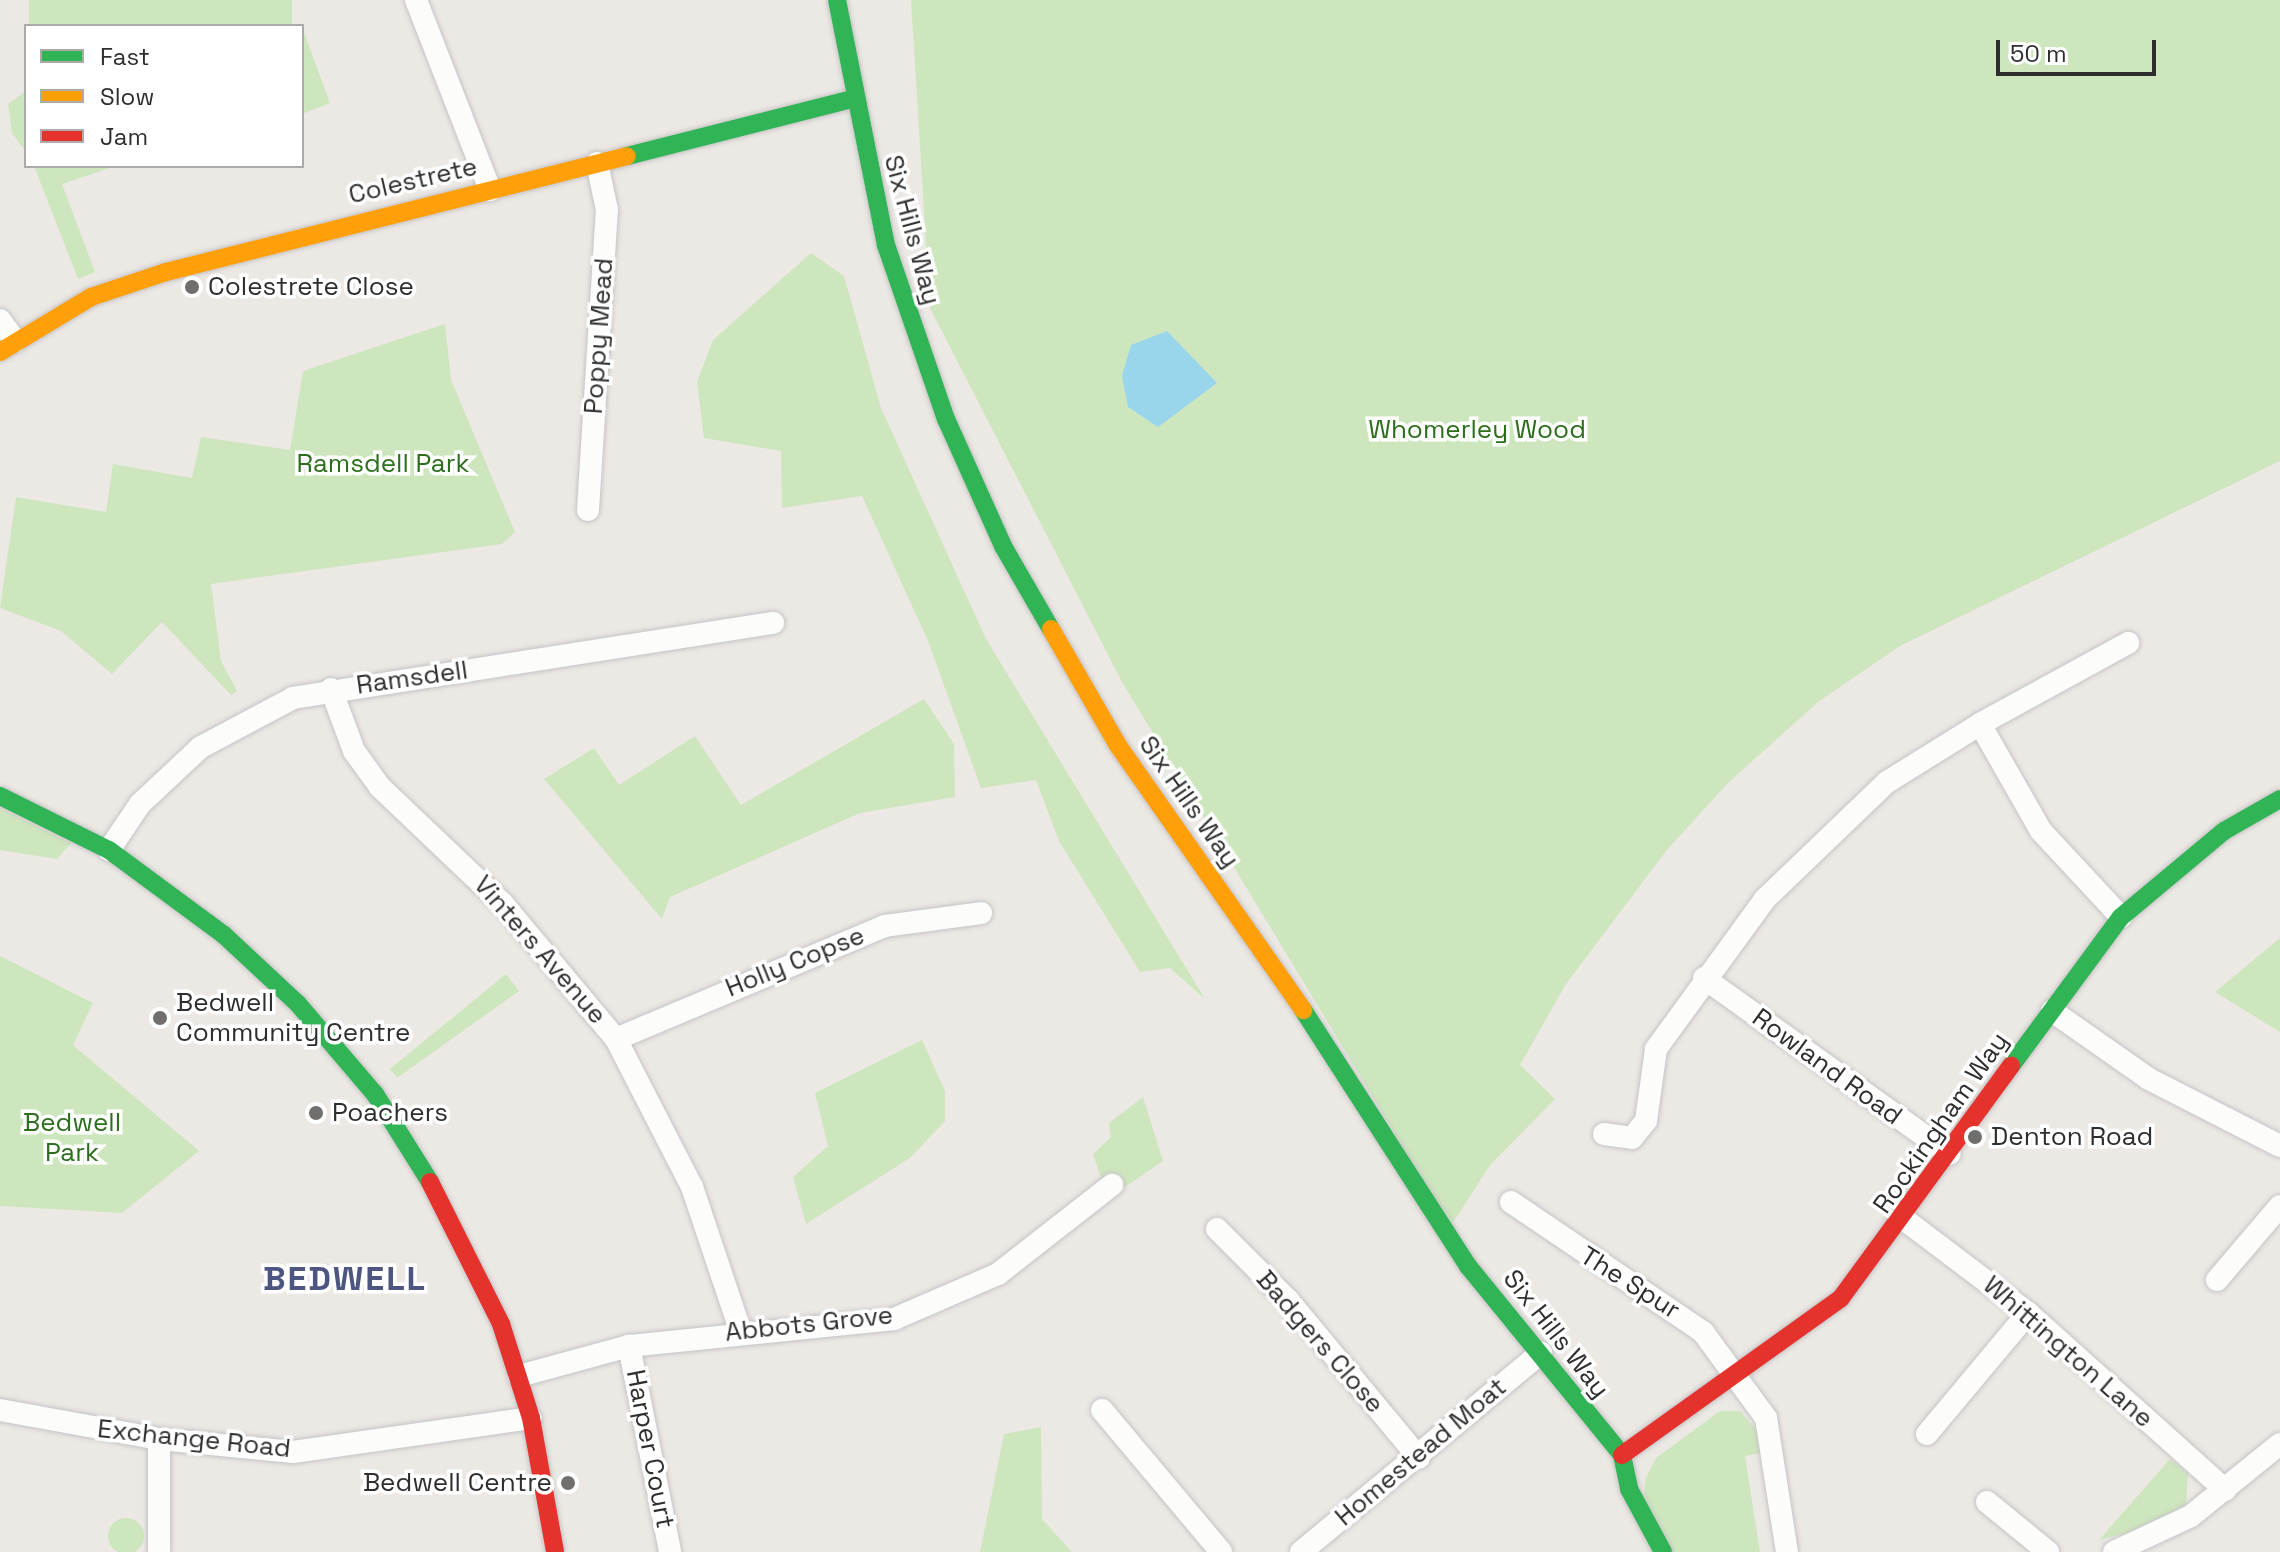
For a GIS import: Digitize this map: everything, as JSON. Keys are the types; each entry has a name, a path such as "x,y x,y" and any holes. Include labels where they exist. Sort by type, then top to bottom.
{"street":[{"path":"416,0 490,190"},
{"name":"Six Hills Way","path":"837,0 852,99 886,245 946,419 1058,649 1350,1077 1468,1266 1622,1455 1629,1489 1663,1552"},
{"name":"Colestrete","path":"7,346 91,297 153,276 852,99"},
{"name":"Poppy Mead","path":"588,510 607,210 597,163"},
{"path":"0,320 7,346"},
{"name":"Ramsdell","path":"109,850 140,804 201,747 247,717 331,689 773,623"},
{"path":"1604,1134 1632,1138 1646,1121 1656,1049 1704,978 1765,899 1849,815 1980,724 2128,643"},
{"name":"Vinters Avenue","path":"331,689 354,751 380,787 503,904 616,1039 692,1187 740,1330"},
{"path":"1980,724 2041,831 2121,917"},
{"path":"0,796 109,850 263,969 375,1094 458,1227 519,1376 531,1418 555,1552"},
{"name":"Rockingham Way","path":"1622,1455 1841,1298 1905,1220 2121,917 2224,831 2280,799"},
{"name":"Holly Copse","path":"616,1039 885,926 981,913"},
{"name":"Rowland Road","path":"1704,978 1950,1154"},
{"path":"2052,1011 2149,1079 2280,1146"},
{"name":"Abbots Grove","path":"519,1376 629,1346 740,1330 894,1319 998,1274 1112,1185"},
{"name":"The Spur","path":"1511,1202 1593,1263 1671,1304 1736,1376 1772,1439 1787,1552"},
{"path":"2217,1280 2280,1206"},
{"name":"Whittington Lane","path":"1905,1220 2028,1313 2225,1490"},
{"name":"Badgers Close","path":"1217,1229 1288,1300 1419,1458"},
{"path":"1927,1434 2028,1313"},
{"name":"Harper Court","path":"629,1346 670,1552"},
{"name":"Homestead Moat","path":"1301,1552 1419,1458 1541,1353"},
{"name":"Exchange Road","path":"0,1410 159,1439 293,1452 531,1418"},
{"path":"1102,1410 1221,1552"},
{"path":"159,1439 159,1552"},
{"path":"2114,1552 2191,1516 2280,1444"},
{"path":"1987,1502 2048,1552"}],"green space":[{"path":"29,0 292,0 292,24 29,24"},
{"name":"Whomerley Wood","path":"911,0 2280,0 2280,461 1900,646 1818,702 1728,783 1666,851 1566,984 1520,1065 1555,1099 1490,1165 1451,1226 1122,682 930,308"},
{"path":"304,32 330,103 304,113"},
{"path":"24,92 24,149 12,133 8,104"},
{"path":"35,168 110,168 62,184 95,272 78,279"},
{"path":"811,253 844,276 881,408 986,639 1205,999 1170,968 1140,972 1059,841 1036,780 981,788 928,641 862,496 782,508 781,451 704,438 697,382 713,340"},
{"name":"Ramsdell Park","path":"445,324 451,380 515,532 502,544 211,584 221,661 237,691 231,695 162,622 112,674 61,631 0,608 16,497 106,512 113,464 192,478 201,437 290,450 303,371"},
{"path":"924,699 954,744 955,797 860,813 670,897 662,919 544,779 594,748 619,785 695,736 741,805"},
{"path":"0,808 71,843 57,859 0,850"},
{"path":"2280,938 2280,1032 2215,992"},
{"name":"Bedwell Park","path":"0,956 93,1003 73,1045 199,1151 122,1213 0,1206"},
{"path":"506,974 519,991 397,1078 390,1069"},
{"path":"922,1040 945,1091 945,1121 910,1158 806,1224 793,1177 828,1146 815,1093"},
{"path":"1143,1097 1163,1161 1119,1191 1102,1181 1093,1154 1111,1137 1109,1123"},
{"path":"1720,1411 1740,1411 1759,1433 1762,1453 1745,1456 1760,1552 1671,1552 1644,1500 1645,1480 1656,1458"},
{"path":"1041,1427 1042,1519 1072,1552 980,1552 1004,1434"},
{"path":"2170,1459 2188,1474 2186,1505 2142,1529 2099,1540"},
{"path":"119,1520 133,1520 142,1529 142,1543 133,1552 119,1552 110,1543 110,1529"}],"water":[{"path":"1167,331 1217,383 1158,427 1128,407 1122,376 1131,345"}],"traffic: fast":[{"path":"837,0 886,245 946,419 1003,546 1051,629"},
{"path":"627,156 852,99"},
{"path":"0,796 109,850 224,935 298,1004 375,1094 430,1182"},
{"path":"2011,1066 2121,917 2224,831 2280,799"},
{"path":"1303,1010 1468,1266 1622,1455 1629,1489 1663,1552"}],"traffic: slow":[{"path":"0,352 91,297 166,272 627,156"},
{"path":"1051,629 1117,744 1303,1010"}],"traffic: jam":[{"path":"1622,1455 1841,1298 2011,1066"},
{"path":"430,1182 501,1324 531,1418 555,1552"}],"place":[{"name":"Colestrete Close","path":"192,287"},
{"name":"Bedwell Community Centre","path":"160,1018"},
{"name":"Poachers","path":"316,1113"},
{"name":"Denton Road","path":"1975,1137"},
{"name":"Bedwell Centre","path":"568,1483"}],"district":[{"name":"BEDWELL","path":"345,1279"}]}
